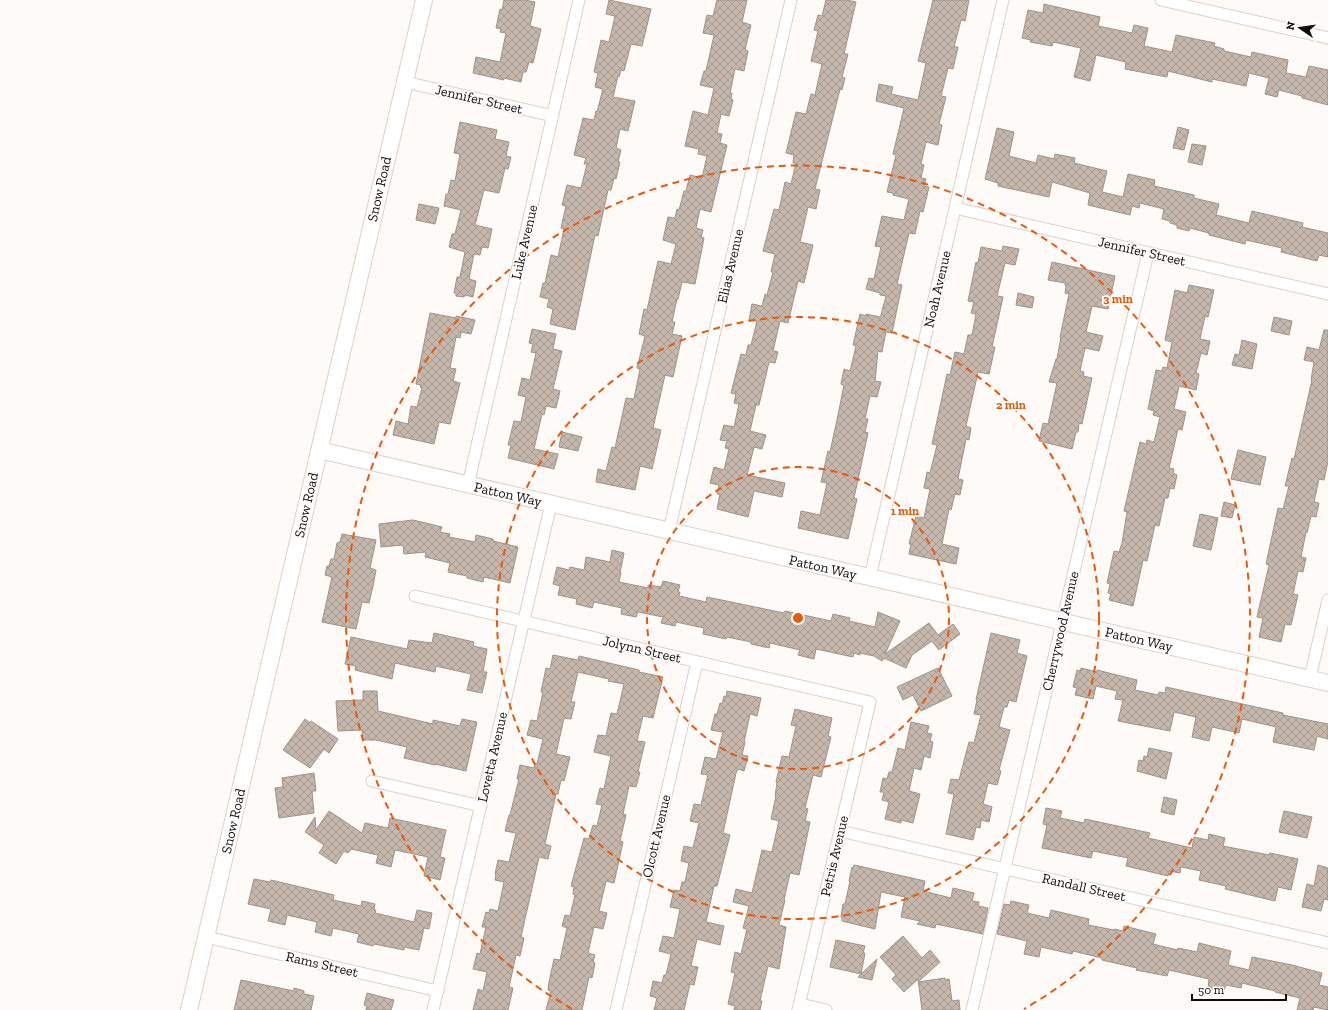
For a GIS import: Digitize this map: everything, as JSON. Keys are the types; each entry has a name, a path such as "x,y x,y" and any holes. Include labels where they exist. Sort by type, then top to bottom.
{"street":[{"name":"Snow Road","path":"188,1010 424,0"},
{"name":"Luke Avenue","path":"468,485 579,0"},
{"name":"Elias Avenue","path":"669,531 791,0"},
{"name":"Noah Avenue","path":"870,577 1003,0"},
{"path":"1161,0 1206,5 1328,38"},
{"name":"Jennifer Street","path":"404,82 553,116"},
{"name":"Jennifer Street","path":"955,208 1328,294"},
{"name":"Cherrywood Avenue","path":"972,1010 1148,252"},
{"name":"Patton Way","path":"319,450 1328,683"},
{"name":"Lovetta Avenue","path":"433,1010 551,504"},
{"name":"Jolynn Street","path":"414,596 870,702"},
{"path":"1310,678 1328,600"},
{"name":"Olcott Avenue","path":"616,1010 697,662"},
{"name":"Petris Avenue","path":"799,1007 870,702"},
{"path":"372,781 481,806"},
{"name":"Randall Street","path":"840,831 1328,943"},
{"name":"Rams Street","path":"206,937 438,990"},
{"path":"799,1007 826,1010"}],"building":[{"path":"504,0 524,0 535,2 530,26 541,29 533,63 529,62 526,72 523,72 521,82 473,73 476,57 500,62 506,33 500,32 501,29 496,28 500,9 502,10"},
{"path":"609,0 651,9 642,46 631,44 624,71 621,70 619,77 618,76 613,97 635,101 628,131 620,129 616,148 621,150 618,162 620,162 616,179 614,178 611,190 608,190 598,236 595,235 575,330 550,324 553,309 547,307 549,299 540,297 543,283 545,283 551,255 558,257 564,229 561,228 566,206 562,205 567,185 581,188 587,164 584,164 586,158 574,155 583,118 594,120 603,89 595,87 598,73 594,72 601,40 609,42 615,16 606,14"},
{"path":"717,0 747,0 742,22 751,25 745,50 748,51 744,71 735,69 730,93 732,93 731,99 733,100 729,116 721,114 717,133 722,134 720,143 727,145 711,212 700,209 696,228 703,230 701,237 704,238 695,284 682,282 677,299 672,322 675,322 672,334 682,336 673,377 665,375 653,428 661,430 652,469 640,466 635,490 596,482 598,469 606,471 612,447 615,448 626,398 634,399 640,369 637,368 645,336 639,334 644,309 647,310 658,261 671,264 676,244 663,240 668,217 675,218 677,209 679,210 684,191 686,191 690,175 702,178 707,156 698,154 699,149 685,146 693,111 708,115 714,88 700,85 704,71 706,71 714,35 703,33 707,15 713,16"},
{"path":"826,0 847,0 856,2 844,54 848,54 842,77 845,78 842,90 840,89 815,189 820,190 816,209 808,207 800,242 813,245 804,283 798,281 788,323 780,321 773,351 778,352 775,363 769,362 759,405 756,405 750,431 766,435 762,449 754,447 747,475 785,483 782,497 754,491 748,517 717,509 720,494 717,494 719,485 710,483 714,467 724,470 729,449 725,448 727,441 720,440 724,425 734,427 739,404 734,403 736,394 731,393 741,354 746,355 748,345 751,345 757,321 749,320 752,304 762,306 765,294 767,295 773,272 771,272 775,254 763,251 774,209 779,210 785,182 791,184 796,163 793,163 794,155 786,153 796,112 806,114 811,94 815,95 822,64 811,61 818,31 814,30 818,15 822,16"},
{"path":"933,0 969,0 965,21 961,20 954,47 958,47 953,69 948,68 941,96 946,97 939,124 942,125 938,145 926,142 921,164 924,165 921,178 926,179 924,186 929,187 923,212 920,211 915,234 909,233 897,284 902,285 892,333 886,332 882,352 878,351 875,381 881,382 877,397 870,396 865,419 868,419 865,432 868,433 854,498 857,499 848,539 798,528 801,511 820,515 827,483 821,482 828,451 830,452 837,420 844,385 841,384 844,369 850,371 856,346 853,345 860,314 880,317 881,315 886,296 866,289 869,278 874,279 881,247 875,246 882,216 904,220 909,199 887,192 896,155 893,154 904,108 876,101 879,84 893,87 891,94 918,100 926,63 918,61"},
{"path":"1044,4 1100,17 1098,26 1132,33 1134,25 1148,28 1144,46 1172,52 1176,35 1215,43 1214,46 1224,49 1224,51 1251,57 1252,52 1288,60 1286,73 1306,77 1309,66 1328,70 1328,105 1279,90 1277,97 1265,94 1269,78 1249,73 1246,86 1212,79 1212,82 1168,71 1167,77 1125,69 1126,62 1096,55 1090,81 1074,77 1081,48 1053,42 1052,46 1030,42 1031,40 1022,38 1028,10 1043,13"},
{"path":"460,122 497,130 495,139 509,142 506,156 511,157 508,169 505,168 499,193 484,190 475,225 492,229 488,248 482,247 480,255 474,254 469,279 476,281 473,297 465,295 464,297 456,296 456,293 454,293 457,277 460,277 465,252 449,247 452,234 455,234 461,210 444,206 451,180 455,181 460,154 454,153"},
{"path":"1178,127 1189,130 1184,150 1173,148"},
{"path":"997,128 1014,132 1009,156 1036,163 1038,155 1054,159 1055,154 1075,158 1074,163 1107,171 1102,192 1123,197 1128,174 1155,180 1154,186 1194,195 1194,198 1219,204 1216,215 1249,223 1252,211 1303,223 1302,227 1328,233 1328,257 1319,255 1317,261 1281,252 1282,248 1246,240 1245,244 1209,235 1209,233 1190,228 1189,231 1177,228 1177,225 1162,219 1164,209 1140,203 1139,208 1132,206 1130,215 1088,205 1090,193 1052,182 1049,197 998,186 998,183 985,179"},
{"path":"1192,144 1206,146 1202,165 1188,162"},
{"path":"419,204 439,208 435,224 416,220"},
{"path":"1003,246 1019,249 1015,265 1005,263 997,296 1003,297 992,347 995,347 989,374 978,372 966,426 971,428 969,440 966,439 958,479 963,480 960,495 955,494 951,510 949,509 942,544 959,548 956,564 909,554 911,544 909,544 916,516 924,518 930,489 924,488 927,472 930,473 937,445 932,444 947,374 950,375 955,352 964,354 968,335 972,335 976,314 971,313 974,302 968,301 976,262 978,263 981,247 1002,251"},
{"path":"1052,262 1115,276 1108,309 1092,306 1086,332 1103,336 1099,351 1085,348 1080,371 1084,372 1083,376 1092,378 1082,424 1079,423 1078,432 1076,432 1072,449 1039,441 1043,423 1048,424 1057,383 1049,382 1057,359 1069,294 1065,293 1065,283 1048,280"},
{"path":"1189,285 1214,290 1208,317 1205,316 1200,339 1210,341 1207,355 1201,353 1196,373 1199,374 1196,390 1179,386 1174,409 1186,412 1182,430 1178,429 1169,468 1174,469 1173,473 1177,475 1174,489 1170,488 1168,498 1165,498 1159,526 1155,525 1147,561 1143,560 1133,606 1109,600 1111,594 1108,593 1110,584 1107,583 1114,551 1119,552 1122,543 1127,512 1124,511 1140,442 1146,444 1147,440 1154,442 1160,417 1153,415 1154,411 1148,409 1156,370 1162,371 1163,367 1167,368 1172,342 1165,340 1175,290 1187,293"},
{"path":"1018,293 1034,297 1032,308 1016,305"},
{"path":"430,313 475,320 471,334 461,332 460,338 456,337 450,368 456,369 453,381 460,383 450,424 439,422 434,444 393,435 396,421 408,424 411,406 417,407 422,388 420,387 421,385 416,384"},
{"path":"1274,317 1292,321 1289,335 1271,331"},
{"path":"532,329 556,334 553,349 562,351 553,389 560,391 556,408 546,406 544,415 542,414 534,449 558,454 554,469 508,458 511,445 508,445 514,421 521,422 526,397 518,395 522,378 530,380 536,353 531,352 533,344 529,343"},
{"path":"1324,330 1328,330 1328,461 1324,480 1319,479 1314,502 1319,503 1316,517 1311,516 1307,533 1306,532 1301,557 1306,558 1303,572 1298,571 1293,594 1298,595 1291,625 1285,624 1281,642 1259,637 1263,618 1257,617 1269,565 1266,564 1278,508 1283,509 1289,486 1285,486 1292,458 1294,459 1312,380 1314,362 1304,360 1307,347 1319,350"},
{"path":"1242,340 1257,344 1252,369 1232,365 1235,354 1239,355"},
{"path":"562,432 582,437 578,451 559,447"},
{"path":"1238,450 1266,457 1260,485 1231,479"},
{"path":"1224,502 1235,505 1232,518 1221,516"},
{"path":"1200,514 1218,518 1211,550 1193,546"},
{"path":"413,520 442,527 440,532 450,534 449,537 475,542 476,535 518,547 510,583 484,577 483,582 467,578 467,576 448,572 450,563 425,557 426,552 404,554 403,545 381,547 379,524"},
{"path":"342,534 376,540 370,568 376,570 373,586 369,603 362,602 356,629 322,622 332,577 325,575 327,566 329,566 331,559 334,559 337,543 340,542"},
{"path":"612,550 624,553 619,582 648,588 648,585 661,587 663,581 680,585 678,592 680,592 679,596 706,602 707,597 831,621 833,614 850,618 849,621 875,627 878,612 900,621 885,654 929,623 938,635 953,624 960,634 939,650 932,641 912,655 906,668 884,658 882,661 874,656 860,653 860,655 854,653 853,657 816,649 814,659 798,655 800,650 770,643 769,648 751,644 751,642 703,634 704,628 676,622 675,626 661,623 663,617 638,612 636,617 621,614 622,608 594,602 592,608 576,604 577,599 558,595 560,586 553,584 557,567 569,570 570,567 584,570 586,557 610,562"},
{"path":"434,633 474,642 473,646 487,649 483,672 487,672 482,693 467,690 471,674 436,666 435,672 395,663 392,679 355,670 356,666 345,664 351,637 407,649 409,640 432,643"},
{"path":"991,633 1020,640 1017,653 1027,656 1016,702 1009,700 1007,707 1004,707 999,727 1010,730 999,770 1001,771 997,785 988,783 983,804 992,807 989,822 981,820 980,828 976,827 973,840 946,834 954,794 948,793 951,779 959,780 969,742 974,743 981,715 974,714 976,700"},
{"path":"553,655 578,660 579,656 663,677 653,718 643,716 637,741 645,742 638,772 640,772 636,787 629,786 623,814 626,815 620,841 623,842 614,883 606,881 599,911 607,913 603,929 594,927 588,953 595,955 593,962 595,963 592,978 589,977 582,1010 546,1010 551,991 548,990 549,982 554,959 560,960 567,928 562,926 565,915 570,916 575,895 573,894 574,887 571,886 584,838 589,839 593,825 597,826 602,805 596,804 600,788 604,789 611,756 594,752 598,735 606,736 611,713 617,714 624,684 578,672 571,702 575,702 571,719 564,718 556,754 570,757 564,781 561,780 558,794 556,794 545,844 551,846 548,859 539,857 521,937 524,938 520,956 516,955 509,987 513,988 508,1010 473,1010 478,989 483,991 487,972 473,969 477,953 480,954 486,927 482,927 486,912 489,913 490,909 498,911 504,882 495,880 495,874 498,860 509,862 516,833 505,831 519,779 517,779 520,765 534,768 535,763 537,764 543,739 527,735 531,720 537,721 546,668 550,669"},
{"path":"938,668 952,696 921,711 913,695 903,700 897,687"},
{"path":"1081,668 1097,672 1097,670 1137,680 1135,690 1158,695 1159,692 1165,693 1166,687 1283,713 1283,715 1328,724 1328,739 1317,736 1314,750 1273,742 1276,727 1242,719 1239,733 1212,727 1209,741 1192,737 1196,717 1174,712 1170,731 1118,721 1123,700 1115,699 1117,691 1096,686 1093,699 1075,695 1077,688 1073,687 1077,670 1080,671"},
{"path":"363,691 377,691 378,711 433,724 433,720 460,726 462,719 477,722 466,771 404,758 407,747 376,740 363,740 362,730 338,731 336,701 363,700"},
{"path":"727,691 761,698 757,716 750,714 742,755 748,756 744,771 738,769 736,773 723,833 730,835 717,886 714,886 706,922 724,926 720,945 697,939 691,966 698,967 694,985 690,984 684,1010 654,1010 657,998 650,996 653,981 662,983 664,975 666,975 671,954 659,951 663,936 674,938 680,909 670,907 674,890 680,891 682,882 685,882 689,863 681,861 684,846 693,848 699,823 690,821 694,804 701,805 708,775 701,774 705,757 716,759 723,732 711,730 715,714 717,714 720,703 722,704 724,696 726,697"},
{"path":"795,709 832,718 828,736 831,737 821,777 813,775 805,808 808,809 805,821 810,822 799,875 790,873 779,925 786,927 779,969 768,966 760,1001 762,1001 760,1010 734,1010 735,1006 728,1004 735,973 731,972 735,952 741,954 747,929 743,928 749,906 733,902 736,889 752,893 762,850 772,851 779,821 771,819 776,796 776,782 782,756 789,757 796,726 791,725"},
{"path":"305,719 310,723 311,721 338,739 329,753 324,749 310,768 283,750"},
{"path":"911,722 929,726 927,733 932,734 930,741 933,742 930,758 924,756 921,770 914,768 909,791 920,794 913,823 901,820 901,823 885,819 889,802 882,800 884,792 880,792 883,778 887,779 889,772 892,772 898,748 905,750"},
{"path":"1149,748 1172,753 1166,779 1137,771 1139,760 1143,761 1144,756 1147,757"},
{"path":"314,773 316,791 312,791 314,813 279,818 275,788 283,787 282,778"},
{"path":"1164,797 1177,800 1174,815 1161,812"},
{"path":"1046,808 1062,811 1060,818 1084,823 1085,819 1150,833 1148,838 1192,848 1194,837 1208,840 1209,834 1225,838 1223,846 1298,859 1291,890 1278,887 1275,901 1225,889 1226,886 1199,880 1201,871 1181,867 1180,873 1169,871 1168,876 1126,866 1128,858 1093,851 1091,858 1042,848 1047,825 1043,824"},
{"path":"329,811 362,833 365,823 388,828 390,818 446,830 440,857 445,858 440,880 424,876 428,857 395,850 391,867 376,863 378,855 351,849 348,853 344,851 336,864 319,853 324,845 305,832 315,817 316,830"},
{"path":"1284,811 1312,817 1307,838 1279,832"},
{"path":"854,865 925,881 923,891 951,898 953,888 974,893 972,901 979,902 978,906 988,908 983,934 936,924 935,928 917,924 920,921 901,917 905,897 881,892 875,929 842,921 841,917 843,904 845,904 852,867 853,868"},
{"path":"1318,865 1328,868 1328,900 1324,899 1321,911 1302,907 1307,884 1314,886"},
{"path":"254,879 270,882 271,880 334,895 333,900 361,906 362,901 375,904 375,913 414,922 417,910 432,913 429,929 424,928 419,950 404,947 404,950 374,944 373,946 357,942 359,934 333,928 331,936 315,932 317,922 287,915 285,925 268,921 271,909 248,904"},
{"path":"1011,901 1029,905 1027,913 1049,918 1051,910 1089,919 1088,925 1123,931 1124,926 1156,934 1153,944 1178,950 1178,948 1197,952 1199,943 1231,951 1228,965 1249,970 1252,957 1322,973 1319,985 1328,987 1328,1010 1314,1007 1313,1010 1297,1010 1300,998 1275,991 1242,983 1241,988 1226,985 1224,991 1208,988 1209,979 1169,970 1167,976 1136,970 1137,968 1102,960 1102,958 1073,951 1072,954 1041,947 1039,957 1024,954 1027,941 997,934 1004,904 1010,905"},
{"path":"903,936 922,958 930,950 940,962 918,982 918,979 904,992 892,979 896,975 880,957"},
{"path":"836,940 865,946 861,974 830,967"},
{"path":"877,959 872,980 858,977"},
{"path":"945,978 945,980 949,979 952,1001 959,1000 960,1010 922,1010 918,982"},
{"path":"241,980 294,991 294,988 304,991 304,994 314,996 311,1010 234,1010"},
{"path":"367,993 394,1000 391,1010 366,1010 367,1006 364,1005"}]}
